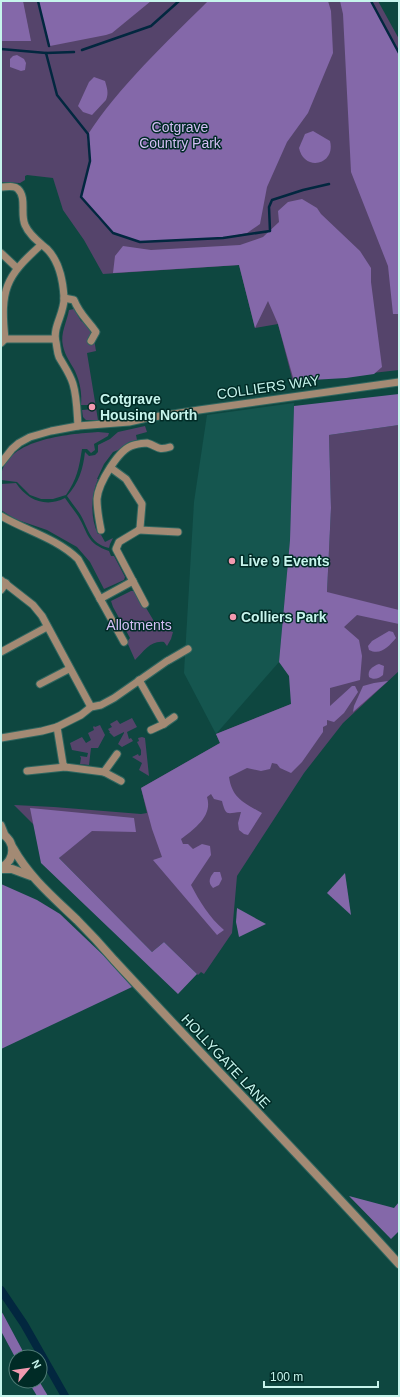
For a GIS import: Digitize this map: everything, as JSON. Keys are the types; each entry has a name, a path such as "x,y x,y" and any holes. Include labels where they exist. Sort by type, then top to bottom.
{"street":[{"path":"1,187 12,186 18,188 21,193 22,218 25,225 51,255 61,276 64,306 57,326 55,339 59,356 73,384 78,426"},
{"path":"41,245 17,268 6,282 3,291 3,341 55,339"},
{"path":"1,253 17,268"},
{"path":"64,298 74,300 80,314 89,322 96,332 91,341"},
{"name":"COLLIERS WAY","path":"2,460 19,443 30,437 51,431 78,426 94,426 129,422 199,410 399,382"},
{"path":"101,530 98,511 98,495 112,465 126,448 133,445 146,443 162,450 170,447"},
{"path":"112,465 126,479 142,504 139,530"},
{"path":"1,516 57,543 70,551 78,559 124,642"},
{"path":"146,604 116,549 119,542 139,530 178,532"},
{"path":"1,590 3,582 33,604 42,616 91,707"},
{"path":"100,599 133,582"},
{"path":"1,652 47,627"},
{"path":"1,738 57,727 81,715 91,707 101,705 114,698 139,680 188,649"},
{"path":"40,684 69,668"},
{"path":"139,680 164,724"},
{"path":"151,730 174,717"},
{"path":"57,727 63,764 65,767"},
{"path":"104,772 117,754"},
{"path":"27,771 65,767 104,772 121,781"},
{"path":"1,825 3,834"},
{"name":"HOLLYGATE LANE","path":"3,834 10,841 21,863 33,878 87,930 399,1264"},
{"path":"1,869 10,861 13,854 13,848"},
{"name":"HOLLYGATE LANE","path":"1,869 12,869 33,878"}],"shaded area":[{"name":"Colliers Park","path":"294,403 290,540 279,662 216,734 184,673 194,502 207,415"}],"green space":[{"name":"Cotgrave Country Park","path":"1,1 378,1 399,39 399,370 293,382 278,324 255,328 239,265 103,274 84,240 63,210 53,178 27,175 25,176 25,180 20,183 1,182"},
{"path":"1,1 23,1 31,41 1,41"},
{"path":"38,1 151,1 112,33 50,46"},
{"path":"208,1 328,1 331,11 333,53 308,113 287,142 267,187 260,224 247,233 223,238 140,242 113,233 98,218 81,197 90,161 87,136 128,82"},
{"path":"340,1 371,1 399,53 399,314 393,314 388,266 351,172 343,14"},
{"path":"17,55 24,59 26,63 25,70 21,71 10,67 10,59"},
{"path":"94,77 105,81 108,93 106,100 92,115 83,112 78,106 89,82"},
{"path":"313,131 330,141 331,149 328,156 324,160 313,163 302,156 299,148 305,134"},
{"path":"302,199 317,208 321,214 360,251 371,268 371,282 382,367 374,374 346,378 294,381 278,324 268,301 255,328 239,265 113,273 115,256 123,246 151,250 240,245 263,237 279,222 278,211 288,202"},
{"path":"74,309 81,321 90,326 95,344 96,351 87,353 98,420 86,420 83,417 82,410 94,409 94,405 81,405 81,392 78,379 63,346 63,332 69,310"},
{"path":"399,394 399,425 329,435 331,508 327,592 399,610 399,624 357,615 344,627 359,640 362,656 360,680 330,688 330,706 352,686 355,686 358,692 344,713 334,722 327,720 327,725 323,727 323,732 302,762 291,773 280,768 277,764 272,763 270,769 261,771 247,768 229,777 236,795 244,803 262,813 248,835 239,830 238,823 241,812 226,812 222,801 214,799 211,794 207,797 208,804 205,816 197,826 181,839 183,844 188,844 193,849 202,844 210,846 211,855 191,885 205,909 224,930 217,935 153,860 162,857 152,829 141,788 220,743 216,734 291,704 289,676 279,662 290,540 294,406"},
{"path":"399,425 399,671 343,723 304,773 237,876 232,933 204,974 201,972 198,975 164,942 152,952 59,858 63,854 14,805 141,814 147,813 141,788 220,743 216,734 291,704 302,581 327,592 331,508 329,435"},
{"path":"145,426 147,432 136,435 137,440 129,442 113,452 104,464 97,479 92,506 95,528 105,542 113,538 109,548 102,546 90,535 80,514 67,496 75,486 80,476 85,452 89,456 95,455 98,452 98,445 110,439 118,432"},
{"path":"98,432 109,433 108,436 94,444 95,450 91,453 87,449 82,449 77,473 73,484 66,495 53,499 41,499 30,495 17,482 1,480 4,466 12,455 24,447 55,437"},
{"path":"16,483 26,494 38,501 51,502 65,498 78,516 92,541 96,545 109,551 111,556 114,556 125,577 124,580 104,589 90,562 77,547 47,530 15,519 1,510 1,484"},
{"name":"Allotments","path":"131,591 136,591 158,628 173,632 167,646 164,642 151,644 135,660 127,642 130,638 111,601"},
{"path":"389,631 393,632 396,638 391,644 381,651 373,652 369,650 368,646 372,641"},
{"path":"379,664 384,666 383,675 376,679 372,679 369,677 369,672"},
{"path":"388,681 353,712 354,706 363,686"},
{"path":"132,718 137,727 127,732 129,739 131,738 133,741 122,747 118,744 124,732 114,737 108,729 112,727 110,724 117,720 120,724"},
{"path":"100,725 105,735 98,748 91,748 89,765 80,764 80,756 87,757 88,753 72,750 70,743 82,737 86,743 91,740 88,733 94,730 94,726"},
{"path":"138,738 145,738 149,776 139,770 142,763 132,757 138,754 139,756 141,755 141,750 137,742 139,741"},
{"path":"30,808 134,818 136,832 92,831 59,858 152,952 164,942 197,974 178,994 41,863"},
{"path":"214,872 220,872 222,879 219,885 213,888 211,886 210,878"},
{"path":"345,873 351,915 327,893"},
{"path":"1,884 37,900 60,914 103,955 132,987 1,1049"},
{"path":"237,908 266,924 239,937 236,922"},
{"path":"349,1196 394,1208 399,1202 399,1231 391,1239"},
{"path":"1,1311 22,1349 11,1349 1,1331"},
{"path":"33,1389 44,1389 48,1396 37,1396"}],"waterway":[{"path":"38,1 49,46"},
{"path":"82,50 151,26 179,1"},
{"path":"371,1 399,53"},
{"path":"1,49 46,53 74,52"},
{"path":"46,53 57,95 88,134 90,161 81,197 113,233 140,242 223,238 270,231 269,207 272,200 303,190 329,184"},
{"path":"1,1290 24,1324 65,1396"}],"place":[{"name":"Cotgrave Housing North","path":"92,407"},
{"name":"Live 9 Events","path":"232,561"},
{"name":"Colliers Park","path":"233,617"}]}
